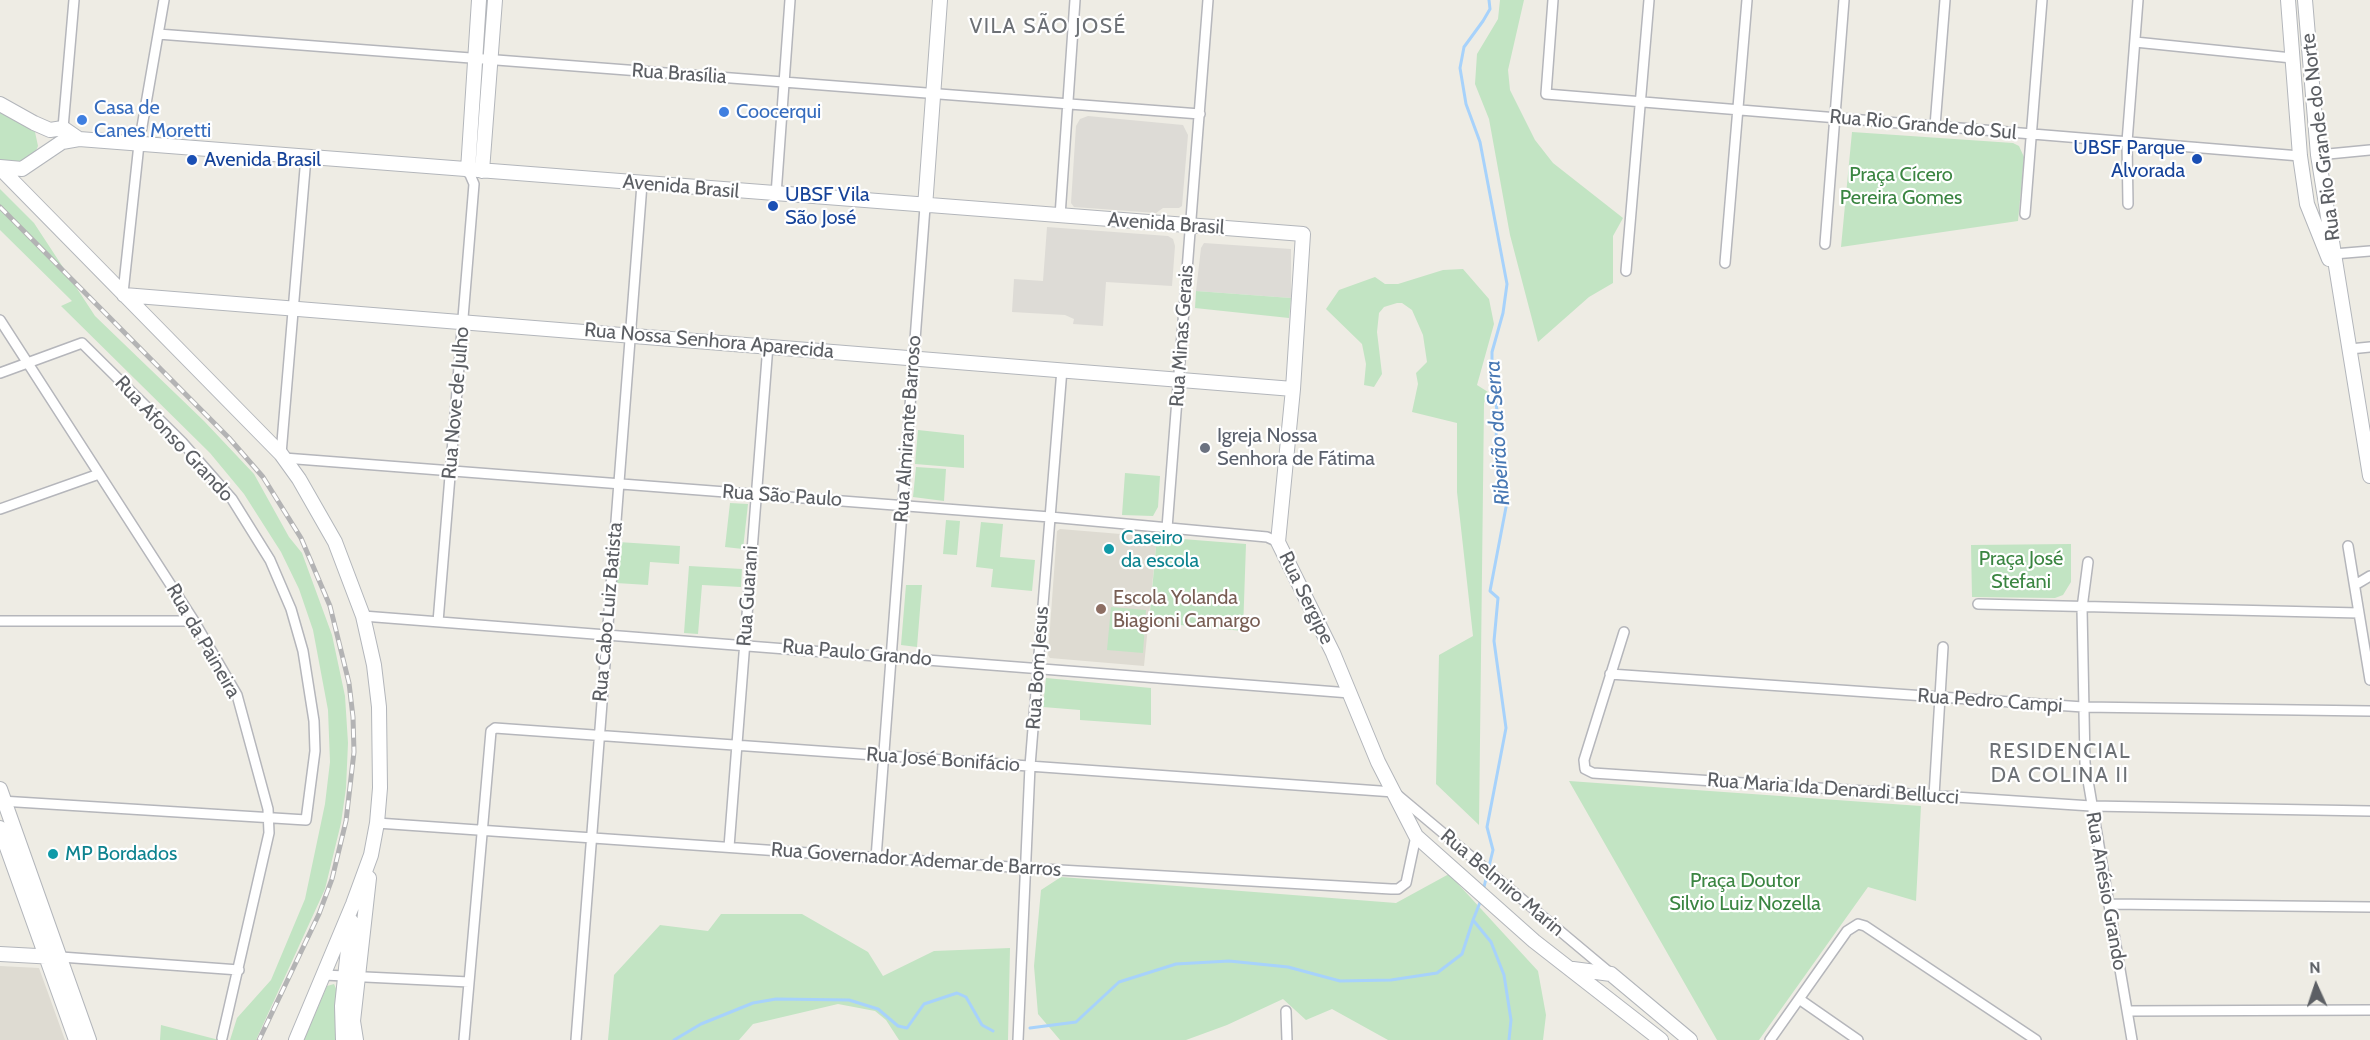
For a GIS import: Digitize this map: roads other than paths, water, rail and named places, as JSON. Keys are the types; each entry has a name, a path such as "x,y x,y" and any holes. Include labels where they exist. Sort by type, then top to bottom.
{"street":[{"path":"0,104 50,130 58,131 63,128 74,0"},
{"path":"124,294 139,144 164,0"},
{"path":"475,171 475,59 479,0"},
{"path":"475,171 490,60 495,0"},
{"path":"776,195 790,0"},
{"name":"Rua Almirante Barroso","path":"876,858 940,0"},
{"path":"1060,216 1075,0"},
{"name":"Rua Minas Gerais","path":"1167,528 1208,0"},
{"name":"Rua Rio Grande do Sul","path":"1553,0 1546,94 2300,156"},
{"path":"1626,271 1649,0"},
{"path":"1725,263 1747,0"},
{"path":"1825,244 1844,0"},
{"path":"1935,126 1945,0"},
{"path":"2025,214 2042,0"},
{"path":"2128,204 2127,142 2138,0"},
{"name":"Rua Rio Grande do Norte","path":"2288,0 2300,156 2307,204 2336,275"},
{"name":"Rua Rio Grande do Norte","path":"2305,0 2318,155 2336,275 2367,442 2370,476"},
{"name":"Rua Brasília","path":"158,34 1200,114"},
{"path":"2135,42 2292,58"},
{"path":"24,193 23,180 38,159 42,140 34,123"},
{"name":"Avenida Brasil","path":"63,128 79,139 925,207 1303,234"},
{"path":"0,167 22,169 62,142 79,139"},
{"path":"2318,155 2370,150"},
{"path":"283,456 306,157"},
{"path":"0,167 283,456 335,542 363,616 374,665 379,707 380,788 377,823 352,977 341,1021 343,1040"},
{"name":"Rua Nove de Julho","path":"438,622 475,171"},
{"name":"Rua Cabo Luiz Batista","path":"576,1040 642,184"},
{"name":"Rua Sergipe","path":"1303,234 1293,389 1278,542 1350,693 1378,762 1416,836"},
{"path":"2334,254 2370,251"},
{"name":"Rua Nossa Senhora Aparecida","path":"124,294 1293,389"},
{"path":"149,320 157,306 170,298"},
{"name":"Rua da Paineira","path":"0,320 234,687 269,818 269,833 222,1038"},
{"name":"Rua Afonso Grando","path":"28,363 82,343 210,473 238,507 270,560 291,609 303,651 314,721 314,762 306,820 269,818"},
{"name":"Rua Guarani","path":"729,847 768,345"},
{"path":"2350,349 2370,347"},
{"path":"0,373 28,363"},
{"name":"Rua Bom Jesus","path":"1018,1040 1030,766 1062,369"},
{"name":"Rua São Paulo","path":"283,456 1050,517 1267,537 1278,542"},
{"path":"0,509 99,474"},
{"path":"2349,546 2370,680"},
{"name":"Rua Anésio Grando","path":"2088,562 2082,608 2085,763 2132,1040"},
{"path":"2355,585 2370,576"},
{"path":"1978,604 2359,614"},
{"name":"Rua Paulo Grando","path":"363,616 1350,693"},
{"path":"0,621 194,621"},
{"path":"1610,674 1624,632"},
{"path":"1934,796 1943,647"},
{"name":"Rua Pedro Campi","path":"1610,674 2083,707 2370,711"},
{"name":"Rua Maria Ida Denardi Bellucci","path":"1610,674 1584,760 1585,769 1593,773 2091,806 2370,811"},
{"name":"Rua José Bonifácio","path":"483,830 492,729 1394,792"},
{"name":"Rua Belmiro Marin","path":"1394,792 1690,1040"},
{"path":"89,1040 62,957 1,797 269,818"},
{"name":"Rua Governador Ademar de Barros","path":"377,823 1025,868 1391,889 1398,889 1406,883 1416,836"},
{"path":"0,828 76,1040"},
{"path":"464,1040 483,830"},
{"path":"1416,836 1534,941 1661,1040"},
{"path":"296,1040 371,855"},
{"path":"353,904 352,977 356,1040"},
{"path":"2109,904 2370,907"},
{"path":"1770,1040 1847,931 1858,924 1865,926 2036,1040"},
{"path":"0,954 239,970"},
{"path":"1572,969 1611,974"},
{"path":"324,975 469,982"},
{"path":"1799,999 1858,1040"},
{"path":"2128,1011 2370,1010"},
{"path":"1286,1011 1287,1040"}],"waterway":[{"name":"Ribeirão da Serra","path":"1483,891 1493,850 1487,827 1506,728 1494,641 1498,598 1490,591 1507,502 1503,462 1496,445 1497,410 1492,383 1492,352 1503,313 1507,284 1480,142 1466,104 1460,68 1464,47 1490,9 1489,0"},
{"name":"Ribeirão da Serra","path":"1481,900 1473,920 1491,942 1504,975 1511,1020 1509,1040"},
{"path":"1030,1028 1076,1022 1119,982 1176,964 1229,961 1288,967 1340,981 1391,980 1437,973 1462,954 1473,920"},
{"path":"674,1040 701,1024 753,1003 776,999 849,1000 878,1009 898,1026 907,1028 924,1004 957,993 966,997 982,1025 993,1031"}],"railway":[{"path":"0,207 229,438 263,477 301,538 330,606 349,683 353,717 354,752 346,821 332,879 319,914 259,1040"}],"place":[{"name":"Coocerqui","path":"724,112"},
{"name":"Casa de Canes Moretti","path":"82,120"},
{"name":"UBSF Parque Alvorada","path":"2197,159"},
{"name":"Avenida Brasil","path":"192,160"},
{"name":"UBSF Vila São José","path":"773,206"},
{"name":"Igreja Nossa Senhora de Fátima","path":"1205,448"},
{"name":"Caseiro da escola","path":"1109,549"},
{"name":"Escola Yolanda Biagioni Camargo","path":"1101,609"},
{"name":"MP Bordados","path":"53,854"}],"district":[{"name":"VILA SÃO JOSÉ","path":"1048,27"},
{"name":"RESIDENCIAL DA COLINA II","path":"2060,764"}],"park label":[{"name":"Praça Cícero Pereira Gomes","path":"1901,186"},
{"name":"Praça José Stefani","path":"2021,570"},
{"name":"Praça Doutor Silvio Luiz Nozella","path":"1745,892"}]}
